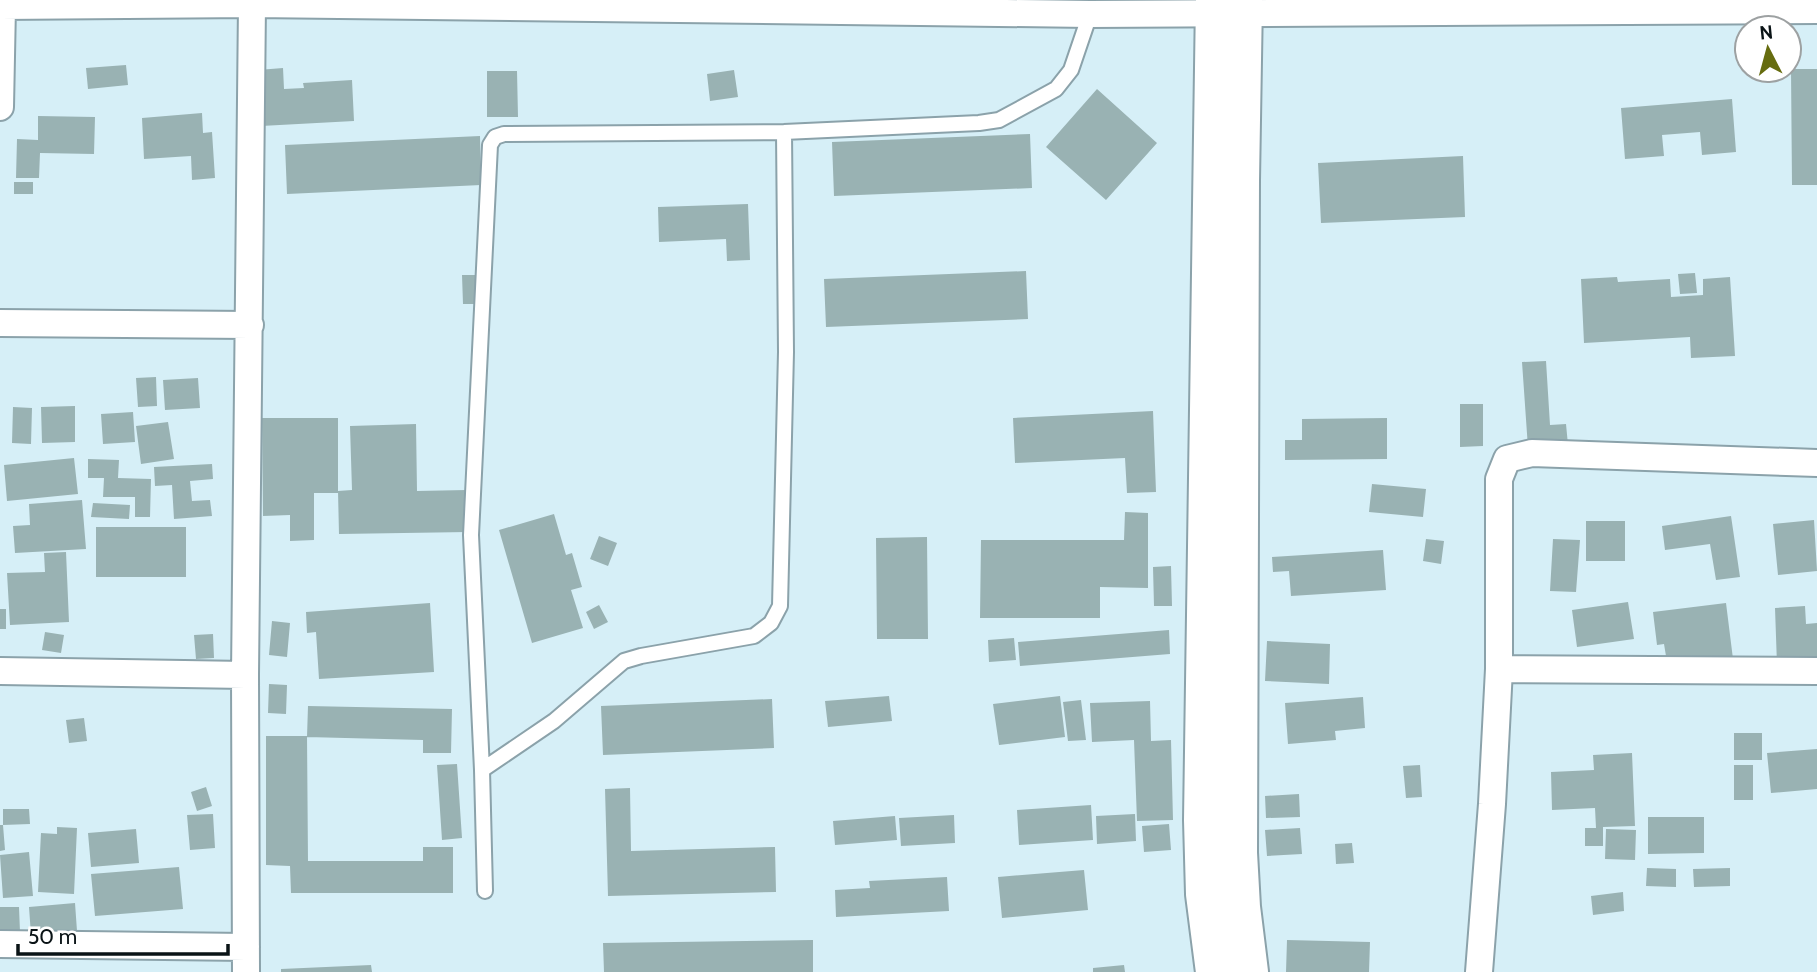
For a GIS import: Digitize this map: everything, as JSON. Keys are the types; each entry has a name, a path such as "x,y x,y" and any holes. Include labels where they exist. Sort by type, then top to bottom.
{"street":[{"path":"0,107 1,6 567,3 1090,14 1229,7 1817,10"},
{"path":"0,944 246,960 245,675 252,4"},
{"path":"1215,972 1205,894 1203,820 1229,7"},
{"path":"1229,7 1240,180 1238,828 1241,907 1249,972"},
{"path":"0,323 250,326"},
{"path":"1479,972 1499,669 1499,479 1507,459 1532,453 1817,463"},
{"path":"1499,669 1817,671"},
{"path":"0,671 245,675"}],"lane":[{"path":"485,891 471,535 490,145 495,137 505,134 784,132 999,120 1056,89 1071,70 1090,14"},
{"path":"482,770 554,721 624,661 754,636 771,623 780,606 786,352 784,132"}],"building":[{"path":"126,65 128,85 88,89 86,68"},
{"path":"283,68 284,89 304,88 303,83 352,80 354,121 261,126 258,70"},
{"path":"1803,69 1817,69 1817,185 1792,185 1791,84 1803,84"},
{"path":"734,70 738,97 710,101 707,74"},
{"path":"487,71 517,71 518,117 487,117"},
{"path":"1097,89 1157,143 1106,200 1046,147"},
{"path":"1732,99 1736,152 1702,155 1700,132 1662,135 1664,156 1625,159 1621,108"},
{"path":"202,113 203,133 212,132 215,178 192,180 191,156 144,159 142,118"},
{"path":"38,116 95,117 94,154 40,153 39,178 16,178 17,139 38,140"},
{"path":"1030,134 1032,188 834,196 832,142"},
{"path":"480,136 481,185 287,194 285,145"},
{"path":"1463,156 1465,217 1321,223 1318,163"},
{"path":"14,182 33,182 33,194 14,194"},
{"path":"748,204 750,260 727,261 726,239 659,242 658,207"},
{"path":"1026,271 1028,319 826,327 824,279"},
{"path":"1695,273 1697,293 1680,294 1678,274"},
{"path":"462,275 475,275 476,304 463,304"},
{"path":"1617,277 1618,282 1670,279 1671,297 1703,295 1703,279 1730,277 1735,356 1691,358 1690,337 1584,343 1581,279"},
{"path":"1546,361 1550,425 1566,424 1568,445 1528,448 1522,362"},
{"path":"156,377 157,406 138,407 136,378"},
{"path":"198,378 200,408 165,410 163,380"},
{"path":"1460,404 1483,404 1483,446 1460,447"},
{"path":"75,406 75,442 42,443 41,407"},
{"path":"13,407 32,408 31,444 12,443"},
{"path":"1153,411 1156,492 1127,493 1125,458 1015,463 1013,418"},
{"path":"133,412 135,442 103,444 101,414"},
{"path":"262,418 338,418 338,493 314,493 314,540 290,541 290,515 263,516"},
{"path":"1387,418 1387,459 1285,460 1285,440 1302,440 1302,419"},
{"path":"168,422 174,459 141,464 136,426"},
{"path":"416,424 417,491 467,490 468,532 339,534 338,491 352,490 350,426"},
{"path":"74,458 78,494 7,501 4,465"},
{"path":"88,459 119,460 118,478 151,479 150,517 135,517 135,497 103,497 104,478 88,478"},
{"path":"212,464 213,479 190,481 192,501 210,500 212,516 174,519 172,485 155,486 154,467"},
{"path":"1372,484 1426,489 1423,517 1369,512"},
{"path":"82,500 86,549 15,553 13,526 30,525 29,504"},
{"path":"93,503 130,505 129,519 91,517"},
{"path":"1125,512 1148,513 1148,588 1100,587 1100,618 980,618 981,540 1124,540"},
{"path":"554,514 566,555 572,553 582,587 571,590 583,628 532,643 499,530"},
{"path":"1731,516 1740,577 1716,580 1710,544 1665,550 1662,526"},
{"path":"1814,520 1817,571 1778,575 1773,524"},
{"path":"1586,521 1625,521 1625,561 1586,561"},
{"path":"96,527 186,527 186,577 96,577"},
{"path":"599,536 617,543 608,566 590,559"},
{"path":"927,537 928,639 877,639 876,538"},
{"path":"1426,539 1444,541 1441,564 1423,561"},
{"path":"1553,539 1580,540 1576,592 1550,591"},
{"path":"1383,550 1386,590 1291,596 1289,571 1273,572 1272,557"},
{"path":"66,552 69,622 10,625 7,573 45,572 44,553"},
{"path":"1171,566 1172,606 1154,606 1153,567"},
{"path":"1628,602 1634,639 1577,647 1572,610"},
{"path":"430,603 434,672 319,679 316,632 307,633 306,612"},
{"path":"1726,603 1733,659 1668,668 1664,644 1657,645 1653,612"},
{"path":"599,605 608,622 594,629 586,612"},
{"path":"1805,606 1806,624 1817,623 1817,662 1777,665 1775,608"},
{"path":"0,609 6,609 6,629 0,629"},
{"path":"272,621 290,623 287,657 269,655"},
{"path":"1169,630 1170,654 1020,666 1018,642"},
{"path":"45,632 64,635 61,653 42,650"},
{"path":"213,634 214,658 196,659 194,635"},
{"path":"1014,638 1016,660 989,662 988,640"},
{"path":"1267,641 1330,644 1329,684 1265,681"},
{"path":"269,684 287,685 286,714 268,713"},
{"path":"889,696 892,721 828,727 825,701"},
{"path":"1060,696 1065,737 999,745 993,704"},
{"path":"1363,697 1365,728 1335,731 1336,740 1288,744 1285,703"},
{"path":"772,699 774,748 603,755 601,706"},
{"path":"1081,700 1086,740 1068,741 1063,702"},
{"path":"1150,701 1151,741 1171,740 1173,820 1137,821 1134,740 1092,742 1090,703"},
{"path":"308,706 452,709 451,753 423,753 423,740 307,737"},
{"path":"84,718 87,741 69,743 66,720"},
{"path":"1734,733 1762,733 1762,760 1734,760"},
{"path":"266,736 307,736 308,861 423,861 423,847 453,847 453,893 291,893 290,866 266,865"},
{"path":"1817,749 1817,789 1771,793 1767,753"},
{"path":"1632,753 1635,826 1603,827 1603,846 1585,846 1585,828 1596,828 1595,808 1552,810 1551,772 1594,770 1593,755"},
{"path":"457,764 462,838 442,840 437,765"},
{"path":"1420,765 1422,797 1406,798 1403,766"},
{"path":"1734,765 1753,765 1753,800 1734,800"},
{"path":"206,787 212,806 197,811 191,792"},
{"path":"630,788 631,851 775,847 776,892 608,896 605,789"},
{"path":"1299,794 1300,817 1266,818 1265,796"},
{"path":"1091,805 1093,840 1019,845 1017,810"},
{"path":"3,809 29,809 30,824 3,825"},
{"path":"213,814 215,848 190,850 187,815"},
{"path":"1135,814 1136,841 1097,844 1096,816"},
{"path":"954,815 955,843 901,846 899,818"},
{"path":"895,816 897,840 835,845 833,821"},
{"path":"1648,817 1704,817 1704,853 1648,854"},
{"path":"1169,824 1171,850 1144,852 1142,826"},
{"path":"0,825 3,825 5,850 0,851"},
{"path":"57,827 77,828 74,894 38,892 41,833 57,834"},
{"path":"1300,828 1302,854 1267,856 1265,830"},
{"path":"136,829 139,863 91,867 88,833"},
{"path":"1606,829 1636,830 1635,860 1605,859"},
{"path":"1352,843 1354,863 1336,864 1335,844"},
{"path":"29,852 33,896 3,898 0,855"},
{"path":"179,867 183,909 95,916 91,874"},
{"path":"1647,868 1676,869 1676,887 1646,886"},
{"path":"1730,868 1730,886 1694,887 1693,869"},
{"path":"1084,870 1088,910 1002,918 998,877"},
{"path":"947,877 949,911 836,917 835,890 870,888 869,881"},
{"path":"1623,892 1624,911 1593,915 1591,896"},
{"path":"75,903 77,931 31,935 29,907"},
{"path":"0,907 19,907 20,932 0,932"},
{"path":"813,940 813,972 604,972 603,943"},
{"path":"1287,940 1370,942 1369,972 1286,972"},
{"path":"371,965 372,972 281,972 281,969"},
{"path":"1124,965 1125,972 1093,972 1093,968"}]}
